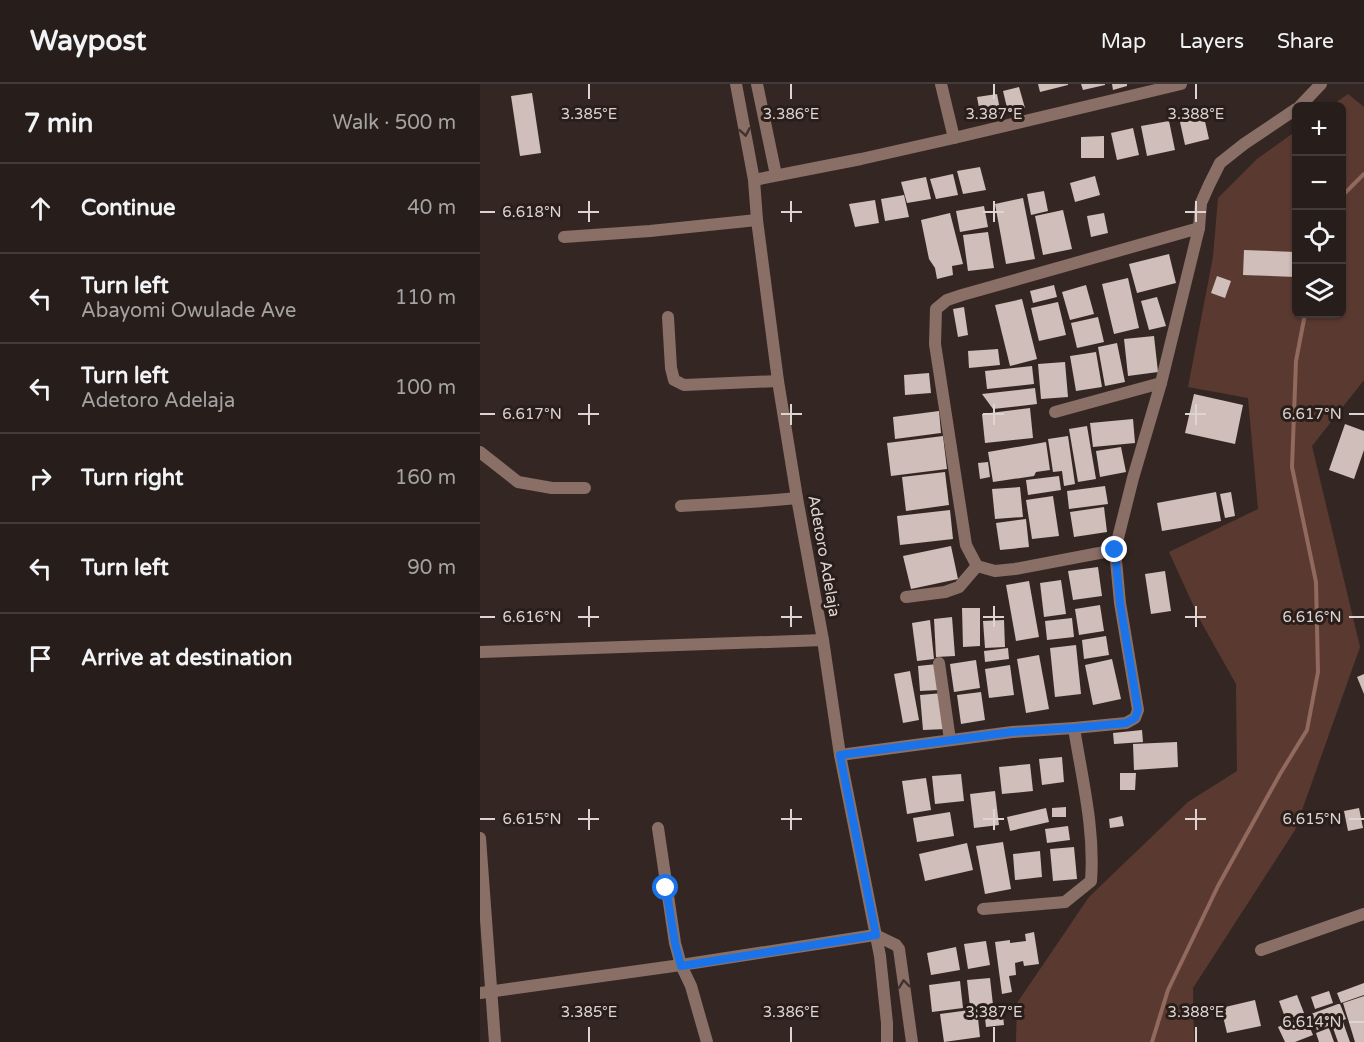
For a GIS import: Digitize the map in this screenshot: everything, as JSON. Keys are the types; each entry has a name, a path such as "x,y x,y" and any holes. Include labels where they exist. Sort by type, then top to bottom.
{"street":[{"name":"Adetoro Adelaja","path":"736,84 754,180 778,381 797,498 823,640 840,755 883,977 887,1042"},
{"path":"757,84 776,175"},
{"path":"941,84 954,138"},
{"path":"754,180 861,159 1180,84"},
{"path":"1304,102 1321,84"},
{"path":"840,755 1012,732 1126,723 1135,718 1138,710 1120,603 1115,550 1161,383 1199,228 1201,203 1220,163 1292,112"},
{"path":"564,237 758,220"},
{"path":"1115,550 995,572 976,566 966,545 962,521 935,344 936,309 947,300 962,294 1199,228"},
{"path":"668,317 671,368 674,380 684,385 778,381"},
{"path":"1055,412 1161,383"},
{"path":"480,452 518,482 552,488 585,489"},
{"path":"681,506 797,498"},
{"path":"906,597 959,588 976,566"},
{"path":"480,652 823,640"},
{"path":"939,663 950,740"},
{"path":"983,909 1065,902 1091,881 1093,856 1091,830 1074,728"},
{"path":"658,828 672,927 681,966 691,986 707,1042"},
{"path":"480,838 485,992 495,1042"},
{"path":"1261,950 1364,914"},
{"path":"485,992 681,966 876,935 890,941 899,950 912,1042"}],"shaded area":[{"path":"1348,94 1364,107 1364,380 1312,446 1360,647 1295,830 1193,988 1194,1042 1016,1042 1017,1003 1089,897 1188,802 1237,771 1236,684 1200,620 1169,552 1258,509 1248,398 1188,387 1213,257 1218,198 1257,159 1292,134 1292,318 1346,318 1346,102 1337,102"}],"building":[{"path":"1038,84 1068,84 1068,85 1040,92"},
{"path":"1081,84 1105,84 1105,85 1083,90"},
{"path":"1112,84 1127,84 1127,86 1113,90"},
{"path":"1019,87 1025,108 1008,112 1003,91"},
{"path":"532,93 541,153 520,156 511,96"},
{"path":"997,94 1001,115 981,118 977,97"},
{"path":"1204,117 1209,139 1185,145 1180,122"},
{"path":"1169,121 1175,150 1147,156 1141,126"},
{"path":"1133,128 1139,155 1117,160 1111,133"},
{"path":"1104,136 1104,158 1081,158 1081,137"},
{"path":"980,167 986,190 963,194 957,171"},
{"path":"953,174 958,195 936,199 930,179"},
{"path":"1095,176 1100,195 1075,202 1070,183"},
{"path":"926,177 931,199 907,203 901,182"},
{"path":"1044,191 1048,211 1031,215 1027,194"},
{"path":"904,195 909,217 885,221 881,199"},
{"path":"1023,198 1035,259 1006,264 995,204"},
{"path":"875,200 879,223 855,227 849,204"},
{"path":"984,206 988,227 960,232 956,211"},
{"path":"1063,210 1072,249 1043,255 1035,216"},
{"path":"950,213 963,264 952,266 953,275 937,279 935,268 929,259 921,220"},
{"path":"1104,213 1108,233 1091,237 1087,216"},
{"path":"988,232 994,268 968,271 963,235"},
{"path":"1244,250 1292,252 1292,277 1243,275"},
{"path":"1169,254 1176,283 1137,293 1129,264"},
{"path":"1217,276 1231,281 1225,298 1211,293"},
{"path":"1128,278 1139,328 1114,334 1102,284"},
{"path":"1054,285 1057,297 1033,303 1030,291"},
{"path":"1086,285 1094,314 1070,320 1062,292"},
{"path":"1157,297 1166,326 1149,330 1141,301"},
{"path":"1022,299 1037,359 1010,366 995,305"},
{"path":"1058,302 1066,335 1039,341 1031,308"},
{"path":"964,307 968,335 958,337 953,309"},
{"path":"1098,317 1104,342 1077,348 1071,323"},
{"path":"1154,336 1158,372 1128,376 1124,339"},
{"path":"1117,343 1125,382 1105,386 1098,347"},
{"path":"998,349 1000,365 969,368 968,351"},
{"path":"1096,352 1102,387 1076,391 1070,356"},
{"path":"1065,362 1068,397 1041,399 1038,364"},
{"path":"1032,366 1034,384 987,389 985,371"},
{"path":"929,373 931,393 905,395 904,375"},
{"path":"1035,388 1037,404 993,409 982,394"},
{"path":"1194,394 1243,405 1235,444 1185,433"},
{"path":"1030,408 1033,438 985,443 982,414"},
{"path":"939,411 941,433 895,439 893,417"},
{"path":"1133,419 1135,443 1093,447 1090,423"},
{"path":"1345,424 1364,431 1364,450 1354,479 1329,470"},
{"path":"1087,426 1096,479 1078,482 1069,429"},
{"path":"943,436 947,469 891,476 887,443"},
{"path":"1068,436 1075,484 1064,486 1062,471 1053,472 1048,439"},
{"path":"1046,442 1050,470 1036,472 1034,476 993,482 988,452"},
{"path":"1121,447 1126,472 1100,477 1096,451"},
{"path":"988,462 990,477 980,479 978,463"},
{"path":"945,472 949,505 906,511 902,477"},
{"path":"1059,476 1061,490 1028,495 1026,480"},
{"path":"1105,486 1108,504 1069,509 1067,491"},
{"path":"1020,487 1023,517 995,519 992,489"},
{"path":"1216,492 1221,521 1162,531 1157,503"},
{"path":"1231,492 1235,516 1225,518 1220,494"},
{"path":"1053,496 1059,536 1032,539 1026,500"},
{"path":"1104,507 1107,532 1074,537 1070,512"},
{"path":"950,510 953,539 900,545 897,516"},
{"path":"1026,519 1029,547 1000,550 996,523"},
{"path":"951,546 958,579 911,589 903,556"},
{"path":"1098,567 1102,596 1073,600 1068,571"},
{"path":"1165,571 1171,611 1151,614 1145,574"},
{"path":"1061,580 1066,614 1044,617 1040,583"},
{"path":"1029,581 1039,637 1016,641 1006,585"},
{"path":"1100,605 1104,631 1079,635 1075,609"},
{"path":"962,608 980,608 980,646 963,647"},
{"path":"952,617 955,656 936,657 934,619"},
{"path":"1072,618 1074,637 1047,640 1045,621"},
{"path":"930,620 934,659 917,661 912,623"},
{"path":"1004,620 1005,647 985,648 983,621"},
{"path":"1106,636 1109,655 1084,659 1082,640"},
{"path":"1076,645 1081,694 1055,697 1050,648"},
{"path":"1008,648 1009,659 985,662 984,651"},
{"path":"1039,655 1049,709 1026,713 1017,659"},
{"path":"1112,659 1121,699 1093,705 1085,665"},
{"path":"976,660 980,688 954,692 950,664"},
{"path":"937,664 939,690 920,691 918,666"},
{"path":"1010,665 1014,695 989,698 985,669"},
{"path":"910,671 919,720 903,723 894,674"},
{"path":"1364,674 1364,694 1357,677"},
{"path":"981,692 985,720 961,724 957,695"},
{"path":"943,693 946,729 923,730 920,695"},
{"path":"1142,730 1143,742 1114,744 1113,733"},
{"path":"1177,742 1178,767 1134,770 1133,744"},
{"path":"1062,757 1064,782 1042,785 1039,759"},
{"path":"1030,764 1033,791 1002,794 999,767"},
{"path":"1120,773 1136,773 1135,790 1120,790"},
{"path":"961,774 964,801 935,804 932,776"},
{"path":"926,778 931,810 907,814 902,781"},
{"path":"995,791 999,825 974,828 970,794"},
{"path":"1066,807 1066,817 1052,817 1052,808"},
{"path":"1046,808 1049,822 1010,831 1007,817"},
{"path":"1359,808 1363,828 1348,831 1344,811"},
{"path":"950,812 954,836 917,842 913,818"},
{"path":"1122,816 1124,826 1110,828 1109,819"},
{"path":"1068,826 1070,840 1047,843 1045,829"},
{"path":"1003,842 1011,889 985,894 976,846"},
{"path":"967,843 973,870 925,881 919,854"},
{"path":"1074,847 1077,879 1053,881 1050,849"},
{"path":"1040,851 1042,877 1015,880 1013,854"},
{"path":"1034,932 1039,964 1024,966 1023,961 1015,963 1016,975 1009,976 1012,992 1002,994 995,942 1026,941 1025,934"},
{"path":"986,941 990,965 968,969 964,944"},
{"path":"956,947 960,970 931,975 927,953"},
{"path":"990,978 993,1005 970,1007 967,980"},
{"path":"960,981 963,1008 932,1012 929,985"},
{"path":"1364,983 1364,995 1341,1003 1337,993"},
{"path":"1329,991 1333,1003 1315,1009 1311,997"},
{"path":"1297,995 1304,1013 1286,1020 1279,1001"},
{"path":"1364,996 1364,1042 1355,1042 1343,1003"},
{"path":"1255,1000 1261,1026 1227,1033 1221,1008"},
{"path":"1338,1004 1346,1019 1317,1030 1311,1014"},
{"path":"1002,1006 1004,1025 986,1027 984,1009"},
{"path":"977,1009 980,1037 944,1042 940,1014"},
{"path":"1305,1016 1313,1035 1295,1042 1285,1042 1278,1027"},
{"path":"1343,1022 1350,1042 1338,1042 1332,1025"},
{"path":"1329,1028 1334,1042 1319,1042 1316,1033"}],"waterway":[{"path":"1346,192 1364,174"},
{"path":"1152,1042 1168,990 1218,886 1307,730 1318,672 1316,582 1292,467 1296,361 1304,318"}],"route":[{"path":"666,888 681,966 876,935 840,755 1012,732 1126,723 1135,718 1138,710 1120,603 1115,550"}]}
